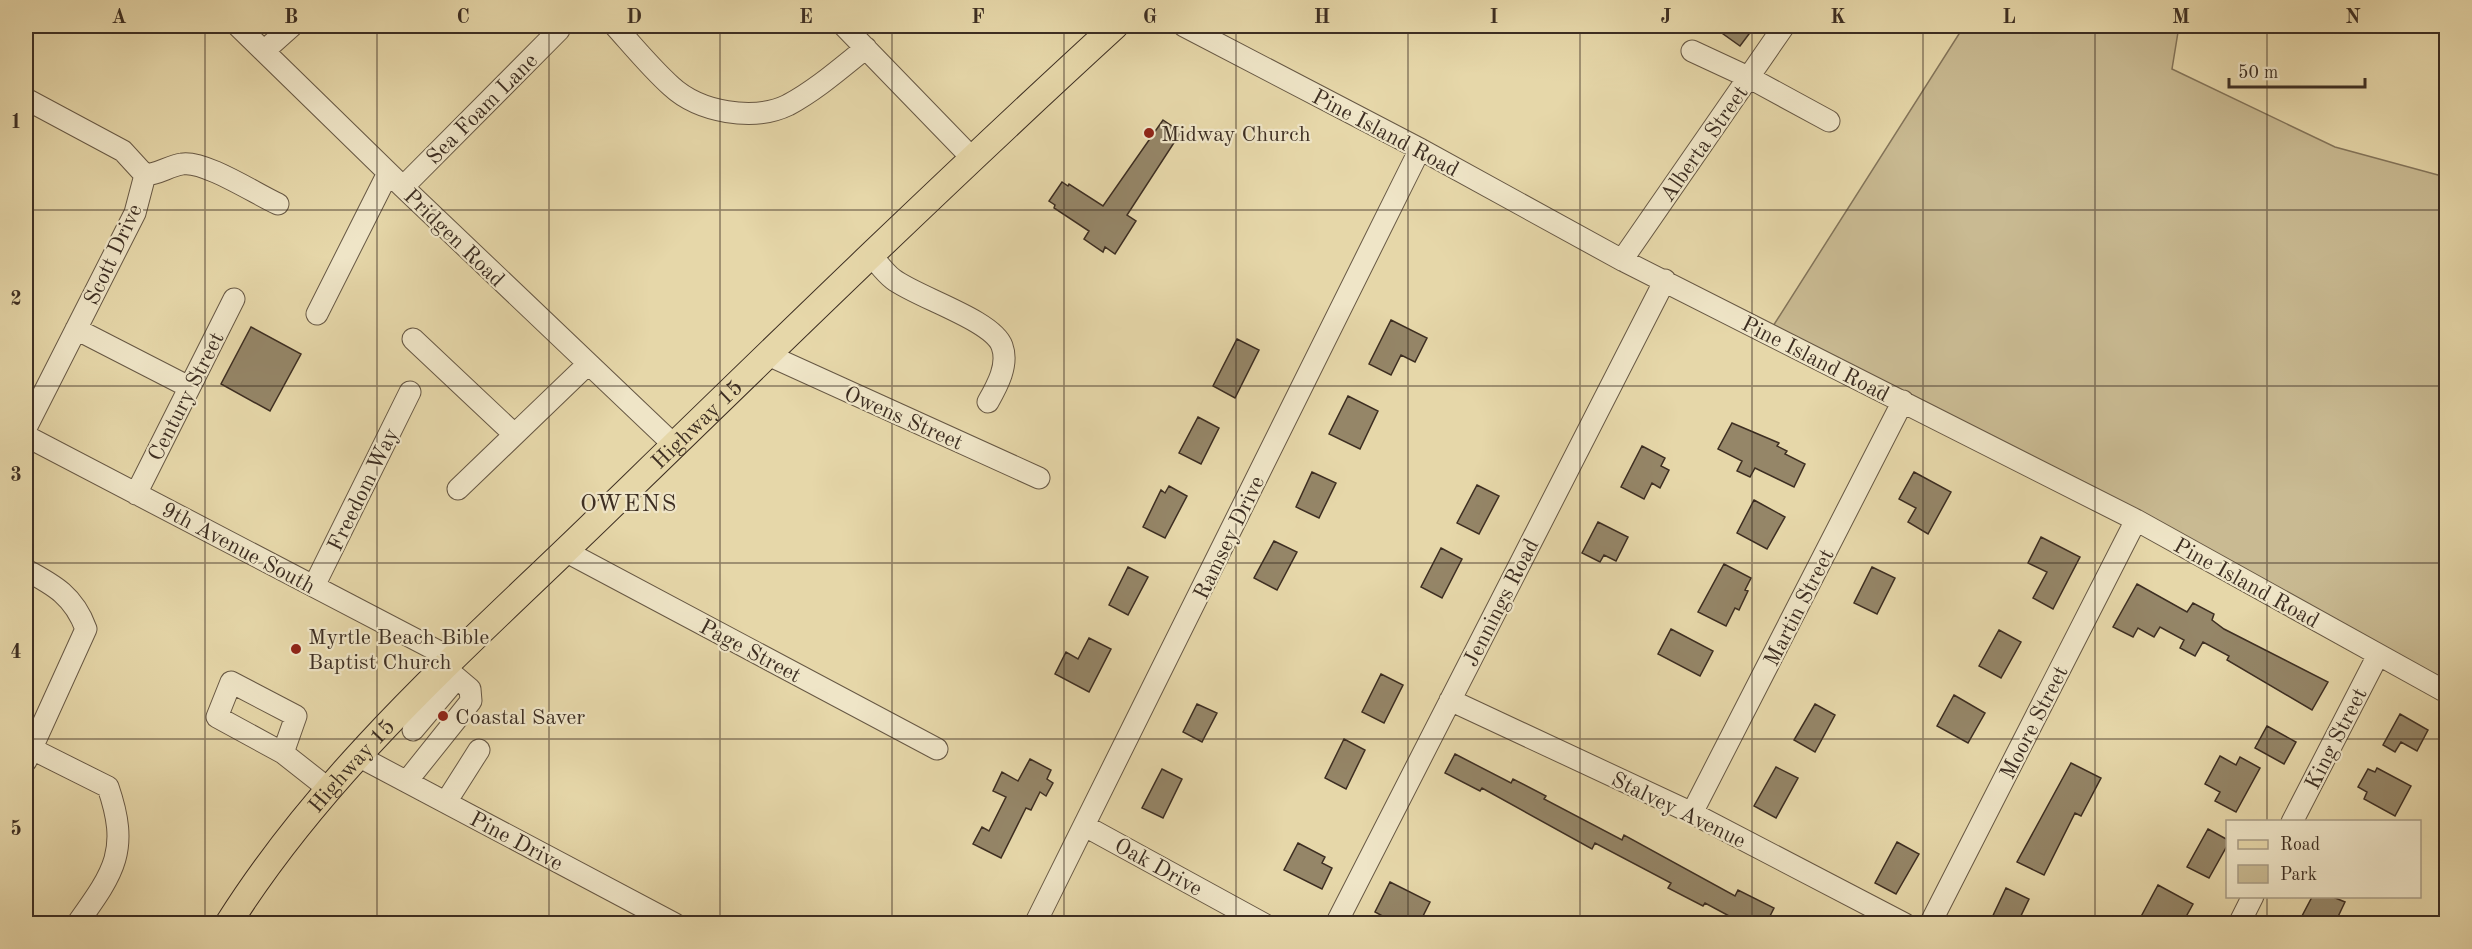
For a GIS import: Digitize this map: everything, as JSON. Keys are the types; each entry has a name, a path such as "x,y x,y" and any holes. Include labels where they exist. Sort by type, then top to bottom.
{"main road":[{"name":"Highway 15","path":"237,920 295,831 360,757 404,725 451,668 565,551 972,158 1115,26"}],"street":[{"name":"Pridgen Road","path":"238,26 395,180 674,446"},
{"path":"264,51 292,26"},
{"path":"615,26 672,87 699,106 722,112 753,112 785,106 811,91 866,48"},
{"path":"844,26 972,158"},
{"name":"Pine Island Road","path":"1184,26 1420,149 1622,260 2136,520 2446,692"},
{"name":"Alberta Street","path":"1622,260 1784,26"},
{"name":"Sea Foam Lane","path":"317,314 395,180 559,30"},
{"path":"1692,51 1748,77 1829,121"},
{"name":"Scott Drive","path":"26,99 123,151 145,175 135,213 26,428"},
{"name":"Ramsey Drive","path":"1035,924 1420,149"},
{"path":"145,175 160,174 181,164 197,165 278,204"},
{"path":"871,255 892,279 986,327 1002,344 1004,362 1000,379 988,402"},
{"name":"Jennings Road","path":"1336,924 1665,280"},
{"name":"Century Street","path":"136,494 234,299"},
{"path":"76,328 189,387"},
{"path":"413,339 514,434"},
{"name":"Owens Street","path":"768,355 1039,478"},
{"path":"458,489 588,364"},
{"name":"Freedom Way","path":"314,586 410,392"},
{"name":"Martin Street","path":"1692,813 1903,401"},
{"name":"9th Avenue South","path":"26,436 314,586 451,668"},
{"name":"Moore Street","path":"1930,924 2136,520"},
{"name":"Page Street","path":"565,551 937,749"},
{"path":"26,570 59,588 80,614 86,628 29,755 108,787 117,814 120,844 107,882 77,924"},
{"name":"King Street","path":"2293,820 2378,655"},
{"path":"407,782 471,701 470,689 451,668"},
{"name":"Stalvey Avenue","path":"1450,700 1692,813 1905,924"},
{"path":"404,725 436,746"},
{"path":"446,802 479,750"},
{"path":"283,753 330,790"},
{"name":"Pine Drive","path":"360,757 675,924"},
{"name":"Oak Drive","path":"1085,826 1264,924"},
{"path":"2239,924 2252,898"}],"green space":[{"path":"1964,26 2179,26 2172,69 2335,147 2438,175 2446,175 2446,693 1768,334"}],"building":[{"path":"1712,26 1755,26 1740,46"},
{"path":"1163,120 1181,132 1127,215 1136,221 1115,254 1105,247 1103,252 1084,239 1089,231 1054,208 1055,205 1049,201 1062,182 1068,186 1069,184 1103,206"},
{"path":"1391,320 1427,338 1415,362 1401,355 1391,375 1369,364"},
{"path":"251,327 301,354 270,411 221,384"},
{"path":"1237,339 1259,350 1235,398 1213,386"},
{"path":"1348,396 1378,411 1360,449 1329,434"},
{"path":"1198,417 1219,428 1201,464 1179,453"},
{"path":"1732,423 1779,443 1777,446 1787,451 1785,454 1805,464 1794,487 1755,468 1750,477 1737,471 1742,461 1718,449"},
{"path":"1642,446 1665,458 1661,466 1669,470 1660,488 1652,483 1644,499 1621,487"},
{"path":"1312,472 1336,483 1319,518 1296,507"},
{"path":"1914,472 1951,492 1928,534 1908,522 1916,508 1899,499"},
{"path":"1477,485 1499,496 1479,534 1457,523"},
{"path":"1169,486 1187,496 1165,538 1143,527 1161,490 1165,493"},
{"path":"1754,500 1785,517 1767,549 1737,533"},
{"path":"1598,522 1628,537 1616,561 1604,555 1600,562 1582,553"},
{"path":"2041,537 2080,557 2053,609 2033,598 2047,572 2028,563"},
{"path":"1274,541 1297,552 1277,590 1254,578"},
{"path":"1441,548 1462,559 1442,598 1421,587"},
{"path":"1724,564 1751,578 1739,610 1735,608 1726,626 1698,612"},
{"path":"1128,567 1148,577 1128,615 1109,605"},
{"path":"1872,567 1895,578 1877,614 1854,603"},
{"path":"2137,584 2187,612 2193,603 2214,614 2212,620 2224,629 2328,682 2312,710 2227,660 2229,656 2203,642 2195,656 2180,648 2184,640 2160,627 2154,637 2138,628 2133,637 2113,627"},
{"path":"1671,629 1713,651 1700,676 1658,654"},
{"path":"1999,630 2021,642 2001,678 1979,666"},
{"path":"1089,638 1111,649 1089,692 1055,674 1066,652 1078,659"},
{"path":"1381,674 1403,685 1384,723 1362,712"},
{"path":"1954,695 1985,713 1968,743 1937,726"},
{"path":"1197,704 1217,713 1202,742 1183,732"},
{"path":"1815,704 1835,715 1815,752 1794,740"},
{"path":"2400,714 2428,730 2417,751 2401,742 2395,752 2383,745"},
{"path":"2267,726 2296,742 2284,764 2255,748"},
{"path":"1344,739 1365,750 1346,789 1325,778"},
{"path":"1455,754 1511,783 1513,779 1546,796 1544,799 1622,840 1624,835 1735,896 1738,890 1774,908 1766,924 1744,924 1705,903 1703,906 1668,888 1671,883 1595,843 1592,849 1482,788 1480,791 1445,773"},
{"path":"2220,756 2236,765 2240,757 2260,768 2236,812 2215,801 2220,792 2205,784"},
{"path":"1030,759 1051,770 1047,779 1053,783 1046,796 1040,792 1031,810 1026,808 1001,858 973,844 982,827 989,831 1006,797 993,791 1002,772 1018,781"},
{"path":"2071,763 2101,778 2081,816 2075,813 2044,875 2017,862"},
{"path":"1776,767 1798,778 1776,818 1754,806"},
{"path":"2377,768 2411,786 2395,816 2364,799 2367,792 2358,787 2368,769 2375,772"},
{"path":"1162,769 1182,779 1163,818 1142,808"},
{"path":"2208,829 2226,839 2226,848 2209,878 2187,867"},
{"path":"1897,842 1919,854 1896,894 1875,883"},
{"path":"1298,843 1325,857 1322,863 1332,868 1322,889 1284,870"},
{"path":"1390,882 1430,902 1419,924 1397,924 1375,912"},
{"path":"2158,885 2193,904 2182,924 2137,924"},
{"path":"2006,888 2029,899 2017,924 1989,924"},
{"path":"2311,898 2335,898 2345,902 2335,923 2324,917 2321,924 2317,924 2302,916"}],"place":[{"name":"Midway Church","path":"1149,133"},
{"name":"Myrtle Beach Bible Baptist Church","path":"296,649"},
{"name":"Coastal Saver","path":"443,716"}],"district":[{"name":"OWENS","path":"629,503"}]}
